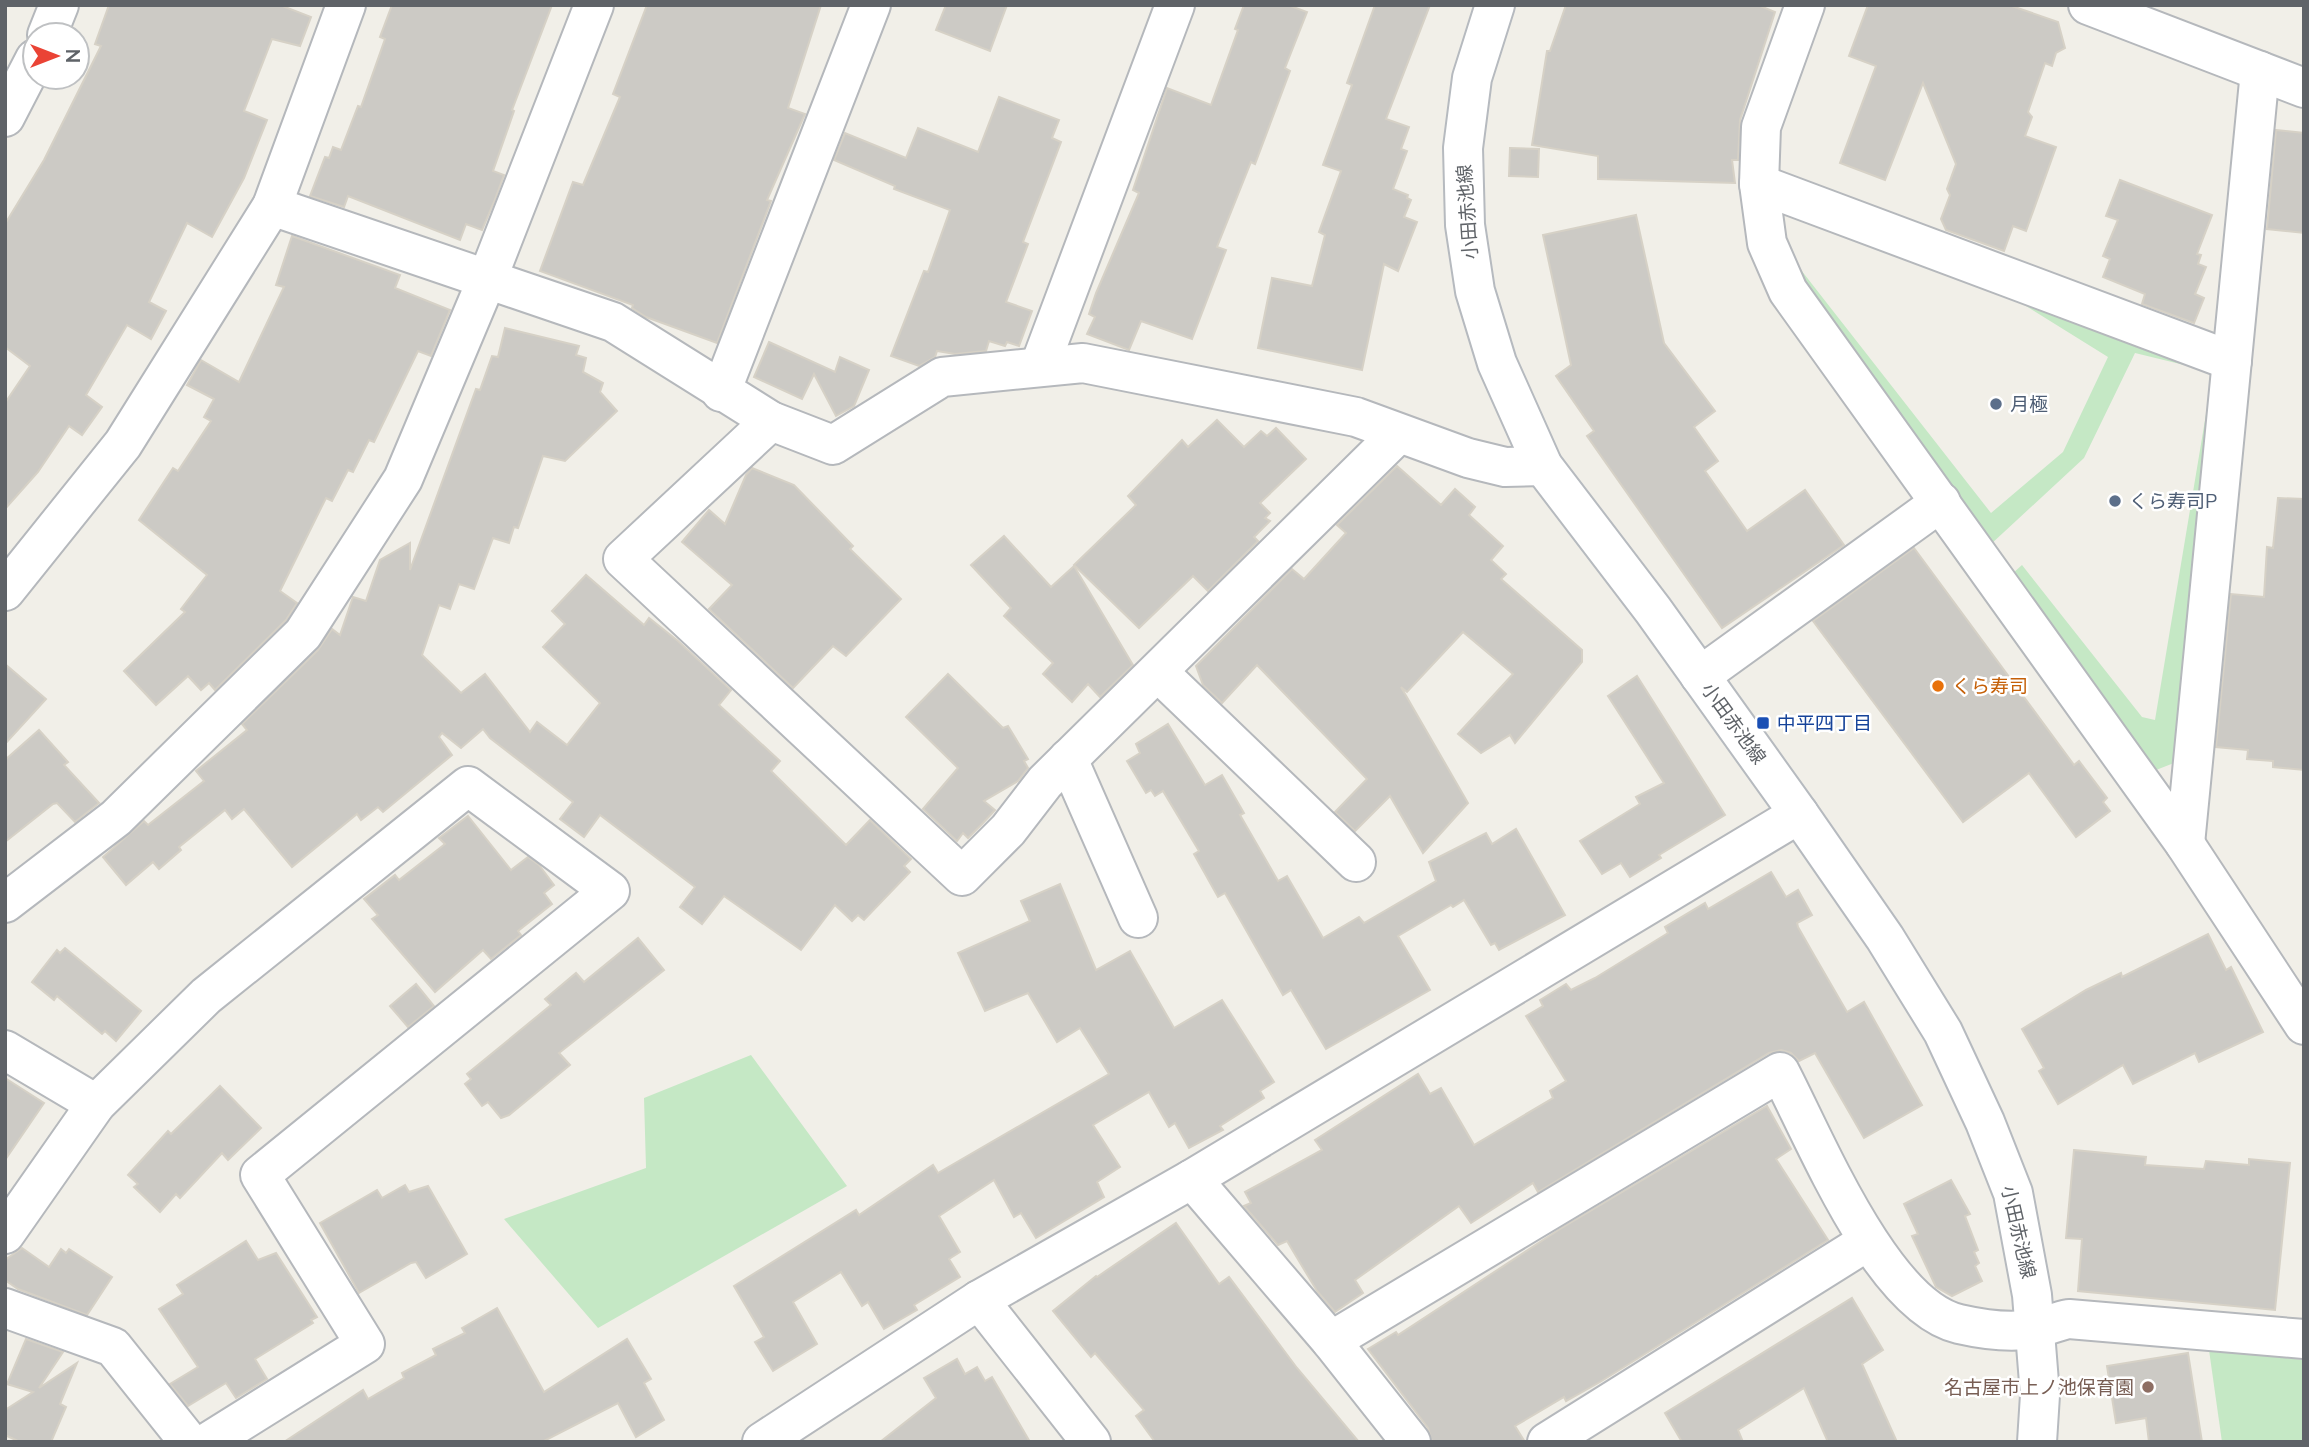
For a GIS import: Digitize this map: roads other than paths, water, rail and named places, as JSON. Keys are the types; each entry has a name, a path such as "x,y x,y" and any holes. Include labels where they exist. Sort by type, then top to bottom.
{"street":[{"path":"5,591 123,444 272,206 346,5"},
{"path":"5,904 116,818 303,634 402,479 488,277 594,5"},
{"path":"721,392 871,5"},
{"path":"1040,366 1175,5"},
{"name":"小田赤池線","path":"1495,5 1472,78 1463,148 1465,225 1475,291 1497,363 1543,466 1799,814 1885,938 1942,1031 1985,1122 2013,1193 2032,1295 2040,1395 2036,1442"},
{"path":"1805,5 1761,127 1759,184 1767,243 1788,291 2185,844 2304,1025"},
{"path":"2088,5 2304,88"},
{"path":"2185,844 2260,71"},
{"path":"5,117 21,86"},
{"path":"1759,184 2232,361"},
{"path":"272,206 488,277 613,322 771,421 833,445 942,377 1083,363 1356,417 1398,434 1505,467 1543,466"},
{"path":"771,421 623,559 962,877 1008,830 1045,782 1398,434"},
{"path":"1700,676 1941,502"},
{"path":"1158,672 1356,862"},
{"path":"1068,759 1138,918"},
{"path":"5,1234 96,1104 206,996 468,786 610,891 260,1175 365,1345 208,1442"},
{"path":"762,1442 979,1300 1192,1179 1799,814"},
{"path":"5,1050 96,1104"},
{"path":"1331,1341 1780,1072 1868,1241 1896,1281 1933,1311 1956,1323 2002,1329 2035,1329 2050,1322 2069,1319 2304,1339"},
{"path":"1192,1179 1331,1341 1410,1442"},
{"path":"1547,1442 1868,1241"},
{"path":"979,1300 1091,1442"},
{"path":"5,1308 113,1347 189,1442"}],"place":[{"name":"月極","path":"1996,404"},
{"name":"くら寿司P","path":"2115,501"},
{"name":"くら寿司","path":"1938,686"},
{"name":"中平四丁目","path":"1763,723"},
{"name":"名古屋市上ノ池保育園","path":"2148,1387"}]}
